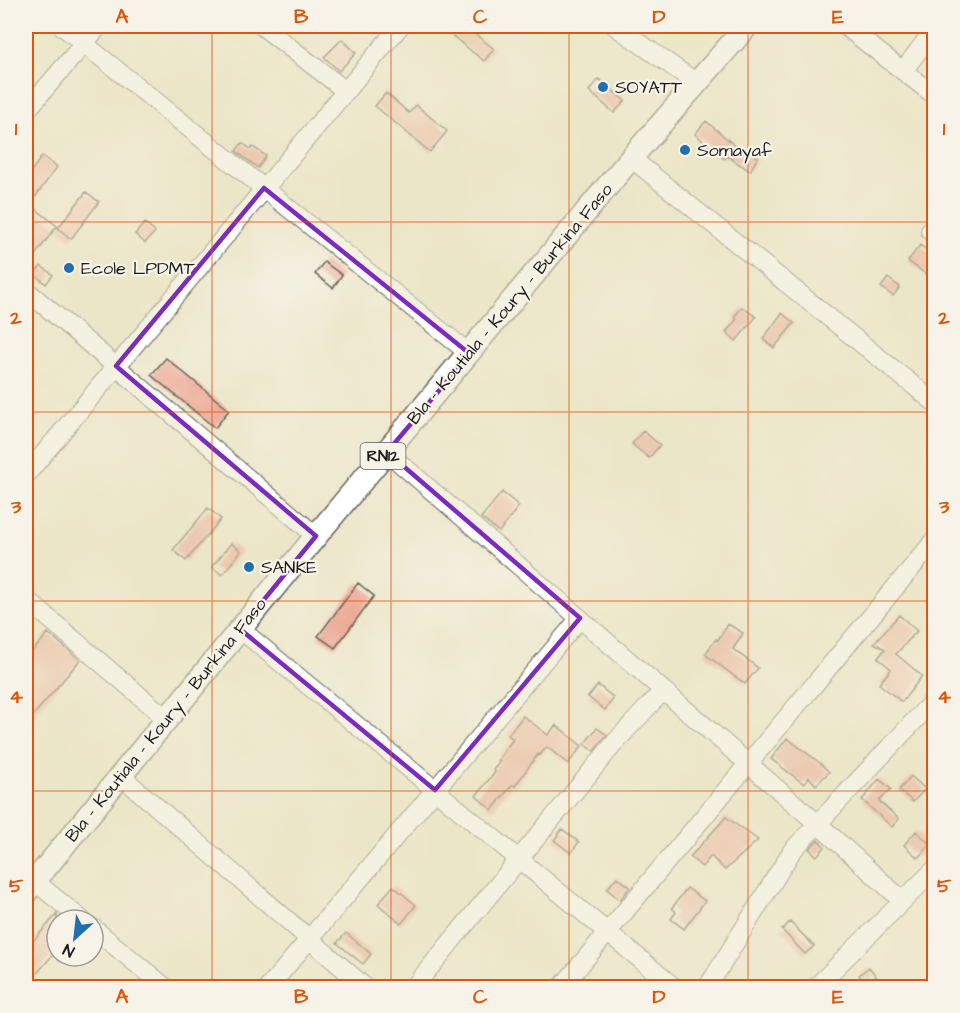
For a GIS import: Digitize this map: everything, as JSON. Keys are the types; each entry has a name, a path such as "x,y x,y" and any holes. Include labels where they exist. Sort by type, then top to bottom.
{"main road":[{"name":"Bla - Koutiala - Koury - Burkina Faso","path":"29,883 121,776 316,536 631,159 747,26"}],"street":[{"path":"62,26 470,354"},
{"path":"26,111 99,26"},
{"path":"262,26 346,91"},
{"path":"26,476 400,26"},
{"path":"615,26 698,84"},
{"path":"844,26 934,95"},
{"path":"903,71 934,30"},
{"path":"631,159 934,402"},
{"path":"26,290 316,536"},
{"path":"387,452 818,824 903,901"},
{"path":"561,987 934,541"},
{"path":"26,599 167,719"},
{"path":"268,987 580,618"},
{"path":"240,629 675,987"},
{"path":"413,987 618,740 663,691"},
{"path":"707,987 792,850 934,700"},
{"path":"121,776 366,987"},
{"path":"815,987 934,870"},
{"path":"29,883 65,908"},
{"path":"105,938 166,987"}],"highlighted area":[{"path":"264,188 470,354 387,452 580,618 435,790 240,629 316,536 116,366"}],"building":[{"path":"440,26 465,26 494,49 484,61"},
{"path":"342,39 356,53 339,71 324,57"},
{"path":"599,79 625,101 614,113 589,91"},
{"path":"386,93 409,113 416,105 447,131 430,152 375,106"},
{"path":"706,121 745,154 747,150 758,157 750,171 727,156 724,159 695,134"},
{"path":"242,143 266,156 258,168 236,151"},
{"path":"42,156 57,167 30,204 57,226 26,267 26,179"},
{"path":"86,192 99,202 71,239 58,228"},
{"path":"145,223 155,232 145,243 135,234"},
{"path":"920,245 934,256 934,280 908,261"},
{"path":"324,262 342,275 333,288 315,274"},
{"path":"41,266 53,275 46,284 34,274"},
{"path":"888,278 900,287 893,296 881,287"},
{"path":"742,307 756,317 736,341 726,332 737,319 734,317"},
{"path":"782,313 794,323 774,348 763,339"},
{"path":"166,358 229,410 215,428 151,375"},
{"path":"643,431 660,445 649,458 632,444"},
{"path":"502,492 519,506 499,532 481,518"},
{"path":"208,508 221,519 186,561 173,550"},
{"path":"231,543 241,551 222,575 212,567"},
{"path":"358,583 374,596 335,648 318,636"},
{"path":"899,615 917,631 896,654 922,676 902,702 879,684 891,669 878,658 885,649 874,643"},
{"path":"728,624 743,633 733,649 758,668 745,684 705,654"},
{"path":"48,633 80,660 26,724 26,659"},
{"path":"598,685 614,698 605,710 588,697"},
{"path":"523,716 548,735 556,725 582,746 568,764 547,747 540,755 538,754 515,786 512,785 492,810 476,796 495,772 493,770 500,761 498,760 513,739 508,735"},
{"path":"597,728 607,735 594,751 584,744"},
{"path":"787,738 829,772 816,785 809,777 804,784 771,759"},
{"path":"911,776 925,789 913,802 899,790"},
{"path":"879,779 891,789 879,801 899,819 892,827 862,800"},
{"path":"726,817 758,840 725,870 711,856 702,867 690,857"},
{"path":"562,829 579,842 571,853 554,840"},
{"path":"916,831 930,844 918,858 904,845"},
{"path":"818,840 825,847 817,856 809,849"},
{"path":"617,877 630,887 620,900 607,889"},
{"path":"393,886 416,905 401,924 378,904"},
{"path":"687,888 705,901 684,929 671,919 676,912 672,908"},
{"path":"790,922 814,946 805,954 782,930"},
{"path":"45,928 45,964 26,986 26,949"},
{"path":"346,933 371,954 363,964 337,943"},
{"path":"869,967 876,976 867,984 859,975"}],"place":[{"name":"SOYATT","path":"603,87"},
{"name":"Somayaf","path":"685,150"},
{"name":"Ecole LPDMT","path":"69,268"},
{"name":"SANKE","path":"249,567"}]}
